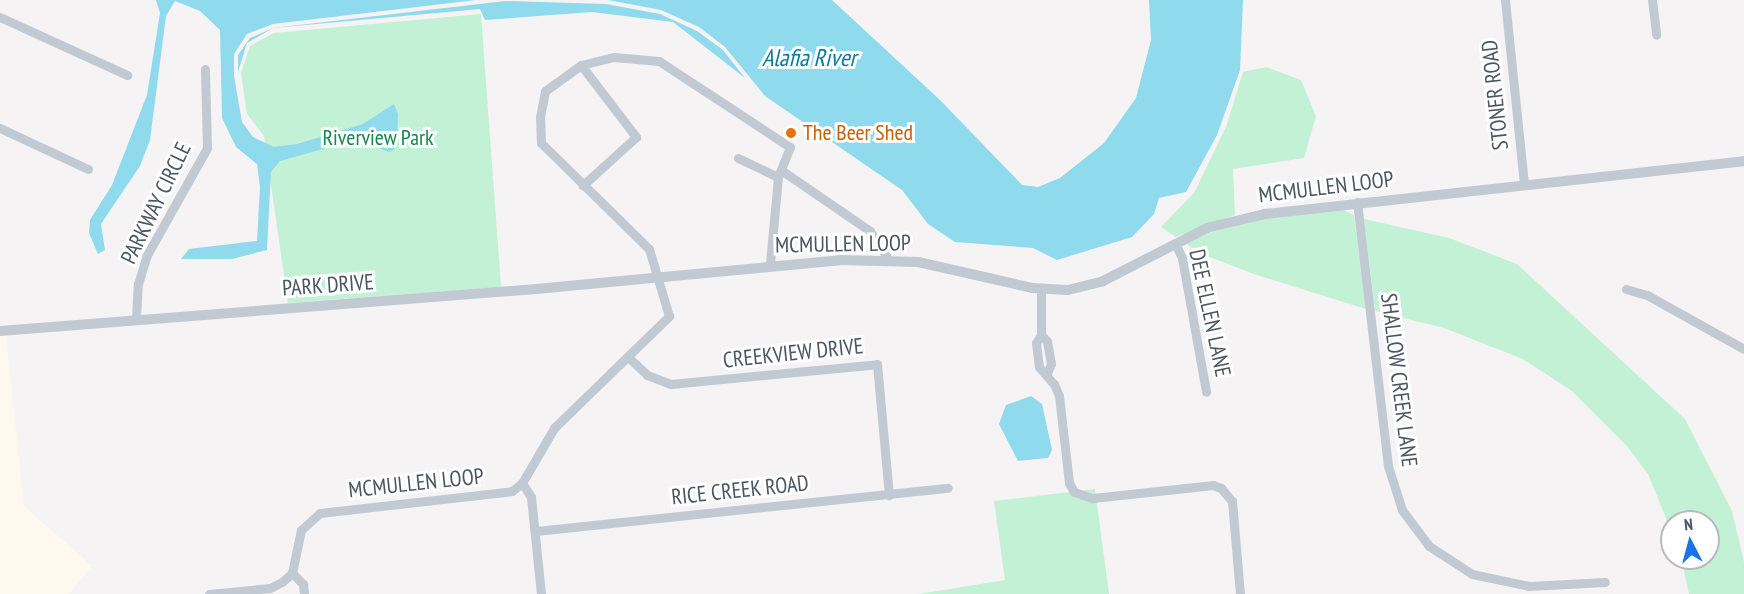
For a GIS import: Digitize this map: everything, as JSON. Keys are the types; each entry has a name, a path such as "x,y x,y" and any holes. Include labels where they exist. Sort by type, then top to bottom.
{"street":[{"name":"STONER ROAD","path":"1506,0 1524,185"},
{"path":"1652,0 1656,35"},
{"path":"0,17 127,75"},
{"path":"541,594 531,497 522,483 554,428 669,316 649,249 541,143 540,117 545,91 581,65 614,57 659,61 790,147 780,174 770,264"},
{"path":"581,65 636,137 583,185"},
{"name":"PARKWAY CIRCLE","path":"136,318 138,284 147,255 207,148 205,69"},
{"path":"0,128 88,169"},
{"path":"738,158 780,174 870,231 889,260"},
{"name":"MCMULLEN LOOP","path":"659,277 770,264 889,260 918,262 954,269 1041,290 1095,284 1174,243 1244,218 1357,202 1744,161"},
{"name":"SHALLOW CREEK LANE","path":"1357,202 1388,466 1402,510 1429,546 1472,574 1529,586 1605,582"},
{"name":"DEE ELLEN LANE","path":"1174,243 1182,258 1206,392"},
{"name":"PARK DRIVE","path":"0,330 659,277"},
{"path":"1626,289 1647,295 1744,349"},
{"path":"1041,290 1041,335 1049,352 1051,364 1047,373"},
{"path":"1041,335 1036,343 1039,367 1047,373 1059,396 1069,483 1074,492 1093,498 1213,485 1221,488 1232,501 1240,594"},
{"path":"1037,354 1049,352"},
{"name":"CREEKVIEW DRIVE","path":"628,357 647,375 671,384 877,364 889,495"},
{"name":"MCMULLEN LOOP","path":"292,573 301,530 320,513 465,499 512,491 522,483"},
{"name":"RICE CREEK ROAD","path":"536,531 948,488"},
{"path":"209,594 270,588 292,573 303,584 304,594"}],"shaded area":[{"path":"0,335 6,335 24,506 92,566 69,594 0,594"}],"green space":[{"name":"Riverview Park","path":"481,14 501,287 288,303 264,136 247,114 241,73 250,46 274,33"},
{"path":"1266,67 1301,80 1316,116 1304,158 1233,169 1235,215 1176,237 1161,227 1194,193 1226,127 1243,72"},
{"path":"1341,209 1354,215 1366,309 1254,274 1199,253 1185,243 1209,233 1266,218"},
{"path":"1364,219 1449,238 1517,264 1685,419 1732,511 1744,562 1744,594 1689,594 1684,570 1720,570 1720,510 1663,510 1648,474 1627,446 1572,391 1523,359 1444,328 1375,311"},
{"path":"1095,489 1109,594 919,594 1005,580 994,501"}],"water":[{"path":"156,0 476,0 273,24 247,34 234,54 234,76 242,122 253,137 274,147 297,144 363,124 394,104 398,114 397,147 390,152 355,140 280,161 271,172 267,250 232,259 181,259 189,249 257,241 260,187 257,164 236,147 222,118 220,30 200,11 175,1 166,16 150,140 140,166 101,224 105,250 98,254 89,233 90,220 112,185 147,95 160,13"},
{"name":"Alafia River","path":"608,0 832,0 940,100 1022,185 1038,187 1060,178 1104,143 1136,98 1151,40 1149,0 1243,0 1240,70 1217,135 1186,192 1159,198 1154,214 1132,237 1057,260 1033,248 955,242 928,224 902,190 765,96 725,47 699,27 661,10"},
{"path":"505,1 606,4 660,14 697,31 723,50 745,78 673,22 592,12 485,20 480,9 273,28"},
{"path":"273,28 247,43 238,72 238,55 250,38"},
{"path":"1031,396 1042,404 1052,450 1048,458 1018,461 999,424 1006,405"}],"place":[{"name":"The Beer Shed","path":"791,133"}]}
